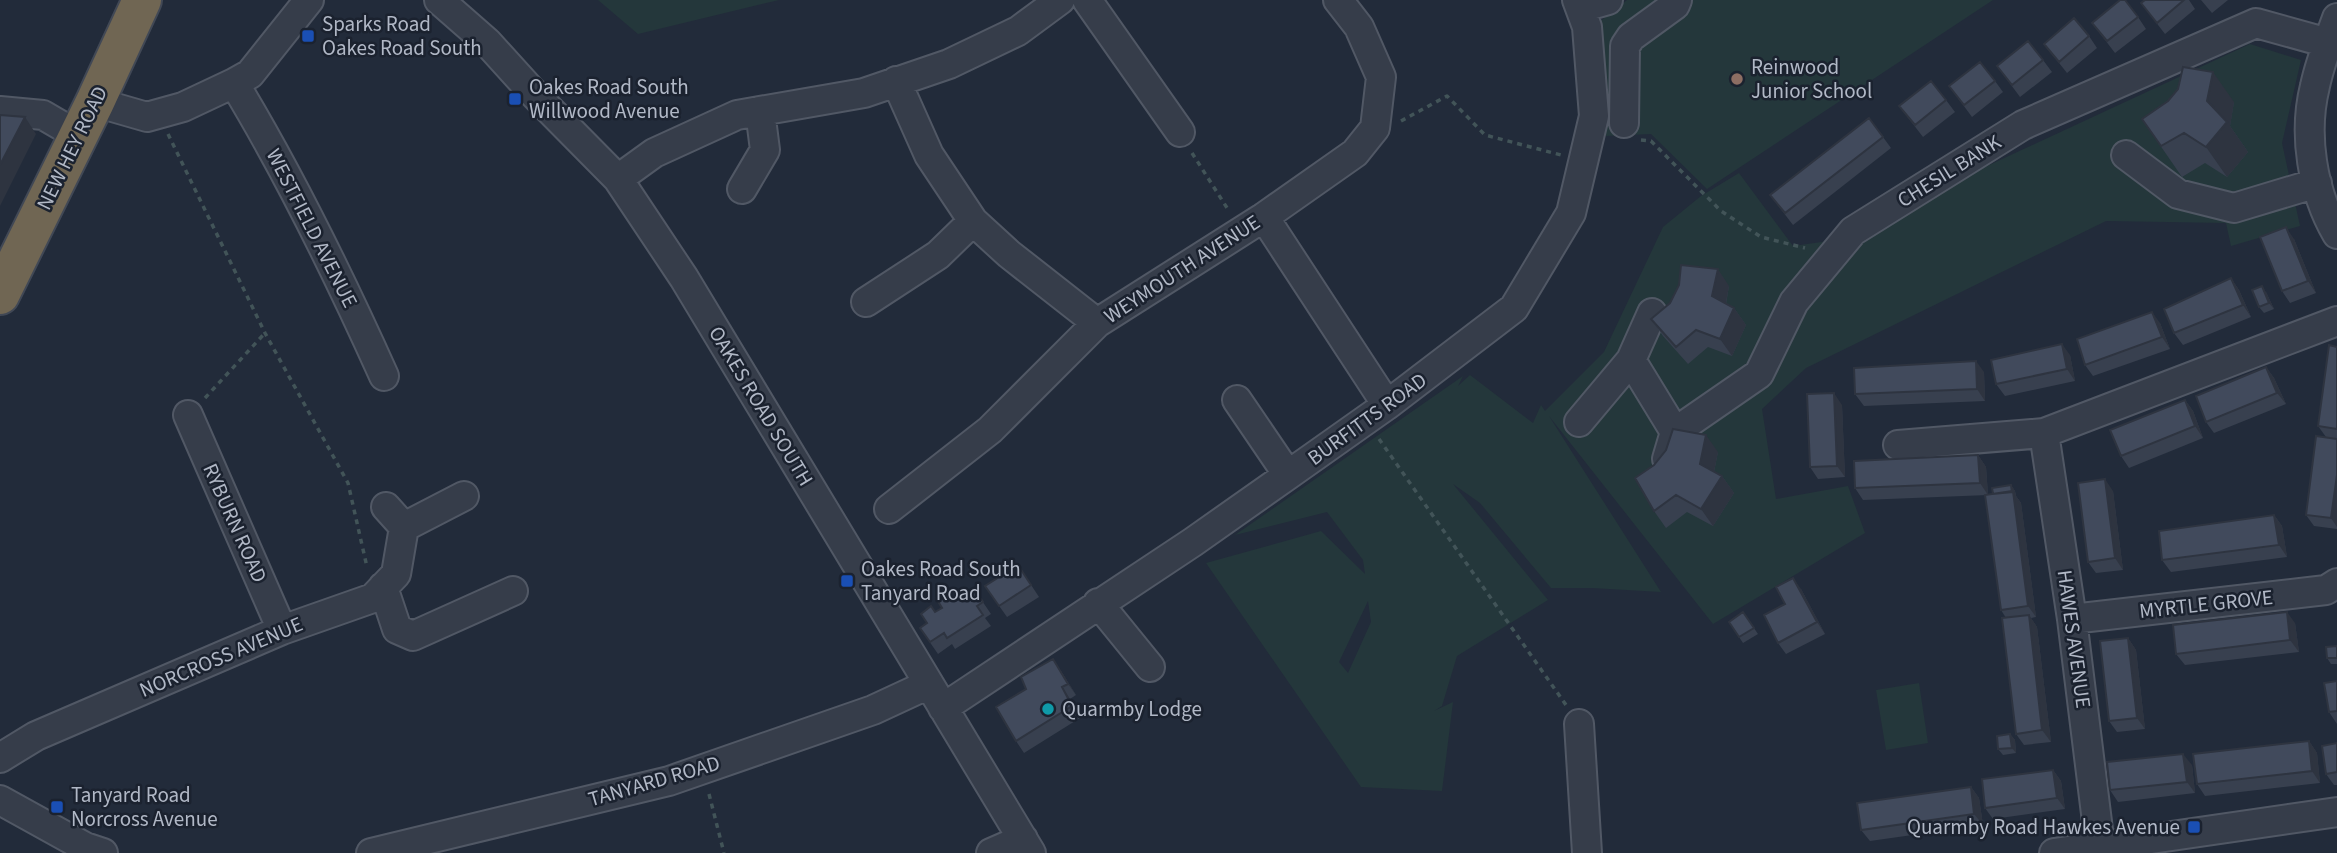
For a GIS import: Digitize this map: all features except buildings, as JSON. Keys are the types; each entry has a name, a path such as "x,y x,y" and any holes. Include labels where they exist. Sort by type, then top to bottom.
{"highway":[{"name":"NEW HEY ROAD","path":"5,272 79,136 142,0"}],"street":[{"path":"95,102 147,117 183,107 234,83 250,74 309,0"},
{"name":"OAKES ROAD SOUTH","path":"439,0 487,42 618,179 684,278 1027,846"},
{"path":"618,179 653,153 737,115 864,93 949,64 1018,31 1060,0"},
{"path":"1087,0 1180,132"},
{"name":"WEYMOUTH AVENUE","path":"889,509 989,430 1097,323 1253,224 1355,153 1375,128 1381,77 1359,27 1338,0"},
{"path":"1578,4 1608,0"},
{"path":"1631,131 1626,46 1631,37 1675,5 1677,0"},
{"name":"BURFITTS ROAD","path":"936,696 1098,603 1193,542 1377,413 1514,308 1571,214 1594,116 1587,27 1578,4"},
{"name":"CHESIL BANK","path":"1675,432 1759,374 1794,302 1853,232 2023,125 2256,23 2332,30"},
{"path":"2332,30 2320,65 2311,112 2310,136 2317,183 2337,234"},
{"path":"896,81 929,155 973,221 1009,254 1097,323"},
{"name":"WESTFIELD AVENUE","path":"234,83 265,135 314,230 384,376"},
{"path":"0,111 43,115 79,136"},
{"path":"741,189 765,150 760,111"},
{"path":"2126,155 2178,194 2234,208 2317,183"},
{"path":"866,302 938,255 973,221"},
{"path":"1253,224 1377,413"},
{"path":"1578,422 1631,360 1652,313"},
{"path":"1898,445 2044,433 2337,321"},
{"path":"1631,360 1675,432 1667,459"},
{"path":"1237,400 1289,475"},
{"name":"RYBURN ROAD","path":"188,415 282,630"},
{"name":"HAWES AVENUE","path":"2044,433 2072,619 2100,846"},
{"path":"464,496 395,517 396,574 378,593 397,629 413,636 513,590"},
{"name":"MYRTLE GROVE","path":"2072,619 2326,590 2337,583"},
{"name":"NORCROSS AVENUE","path":"0,758 36,736 282,630 378,593"},
{"path":"1098,603 1150,667"},
{"name":"TANYARD ROAD","path":"371,853 669,781 873,710 936,696"},
{"path":"1579,724 1587,853"},
{"path":"0,800 85,847 103,853"},
{"path":"2054,853 2337,812"},
{"path":"990,853 1027,846"}],"path":[{"path":"1365,141 1447,96 1485,135 1583,161"},
{"path":"158,114 265,332 348,483 378,593"},
{"path":"1631,131 1651,141 1721,211 1761,237 1833,256"},
{"path":"1180,132 1253,224"},
{"path":"188,415 265,332"},
{"path":"1377,413 1579,724"},
{"path":"703,769 724,853"}],"green space":[{"path":"598,0 779,0 638,34"},
{"name":"Reinwood Junior School","path":"1627,0 1658,0 1673,14 1690,0 1993,0 1707,189 1651,134 1606,136 1598,23"},
{"path":"2250,44 2301,60 2282,143 2300,226 2231,246 2226,223 2106,221 1806,368 1762,409 1776,499 1848,486 1865,533 1713,624 1549,416 1661,592 1551,588 1480,503 1453,484 1548,600 1457,656 1442,706 1434,711 1453,702 1442,791 1361,787 1206,563 1321,531 1365,574 1363,560 1327,512 1235,535 1463,376 1458,386 1470,375 1533,423 1541,405 1545,411 1604,352 1663,227 1701,196 1739,173 1793,246 1864,236 1942,187","holes":["1368,601 1371,622 1348,673 1339,662"]},
{"path":"1919,683 1928,743 1886,750 1876,690"}],"place":[{"name":"Sparks Road Oakes Road South","path":"308,36"},
{"name":"Reinwood Junior School","path":"1737,79"},
{"name":"Oakes Road South Willwood Avenue","path":"515,99"},
{"name":"Oakes Road South Tanyard Road","path":"847,581"},
{"name":"Quarmby Lodge","path":"1048,709"},
{"name":"Tanyard Road Norcross Avenue","path":"57,807"},
{"name":"Quarmby Road Hawkes Avenue","path":"2194,827"}]}
